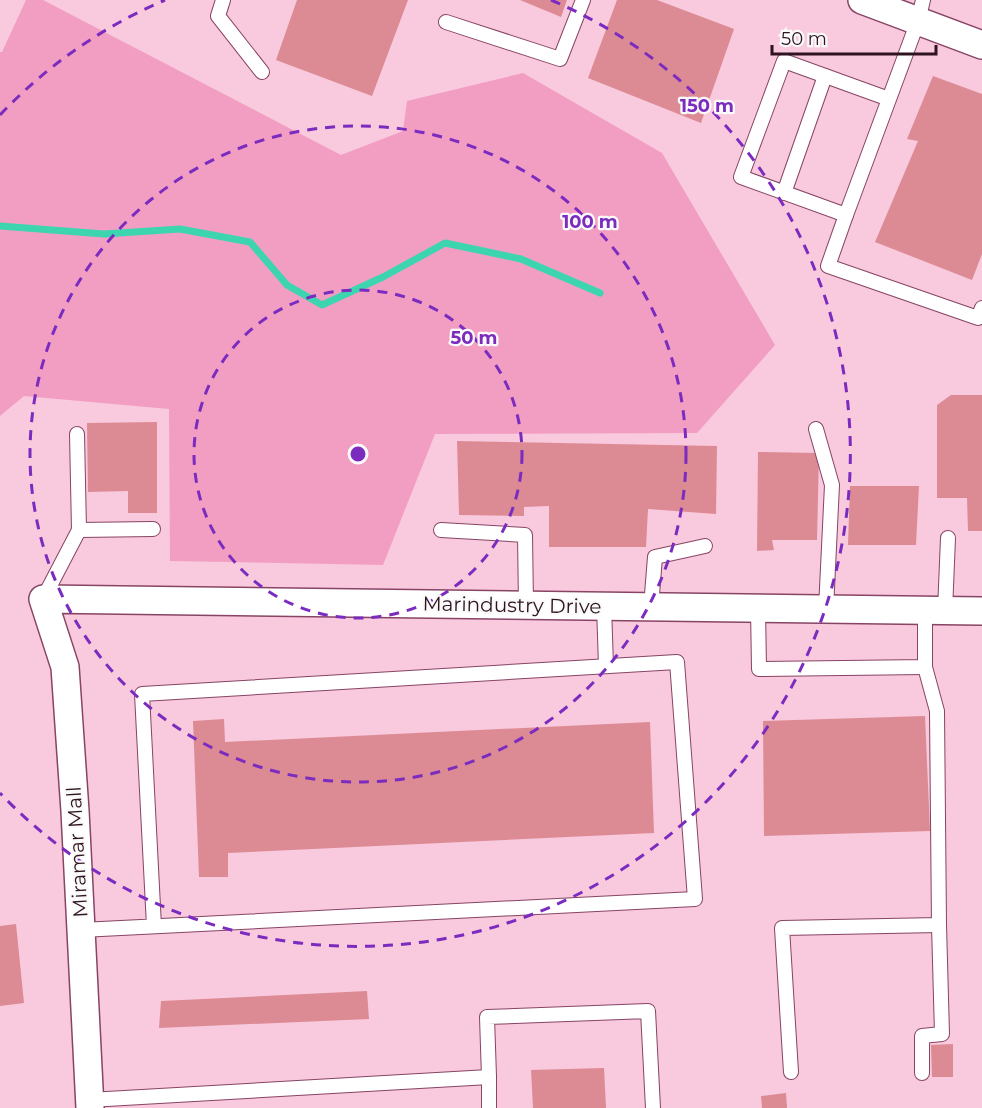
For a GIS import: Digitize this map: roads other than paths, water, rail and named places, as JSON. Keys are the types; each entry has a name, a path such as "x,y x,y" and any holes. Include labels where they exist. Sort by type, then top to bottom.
{"street":[{"path":"862,0 920,10 982,45"},
{"name":"Marindustry Drive","path":"43,599 982,611"},
{"name":"Miramar Mall","path":"43,599 65,667 75,810 89,1104"}],"lane":[{"path":"223,0 218,16 262,72"},
{"path":"446,22 560,59 583,0"},
{"path":"920,10 828,266 978,318 982,308"},
{"path":"846,216 741,177 784,61 889,99"},
{"path":"784,193 825,76"},
{"path":"816,429 832,485 826,609"},
{"path":"43,599 79,530 77,434"},
{"path":"79,530 153,529"},
{"path":"441,530 525,535 526,605"},
{"path":"922,1073 921,1036 942,1034 937,711 925,667 948,538"},
{"path":"651,607 655,557 705,546"},
{"path":"604,606 606,666"},
{"path":"758,608 759,669 925,667"},
{"path":"81,930 695,899 677,662 142,694 154,926"},
{"path":"791,1072 782,928 939,925"},
{"path":"489,1108 487,1017 648,1011 653,1108"},
{"path":"89,1104 489,1077"}],"waterway":[{"path":"0,226 104,234 180,229 250,242 287,285 322,305 383,277 445,243 521,259 600,293"}]}
